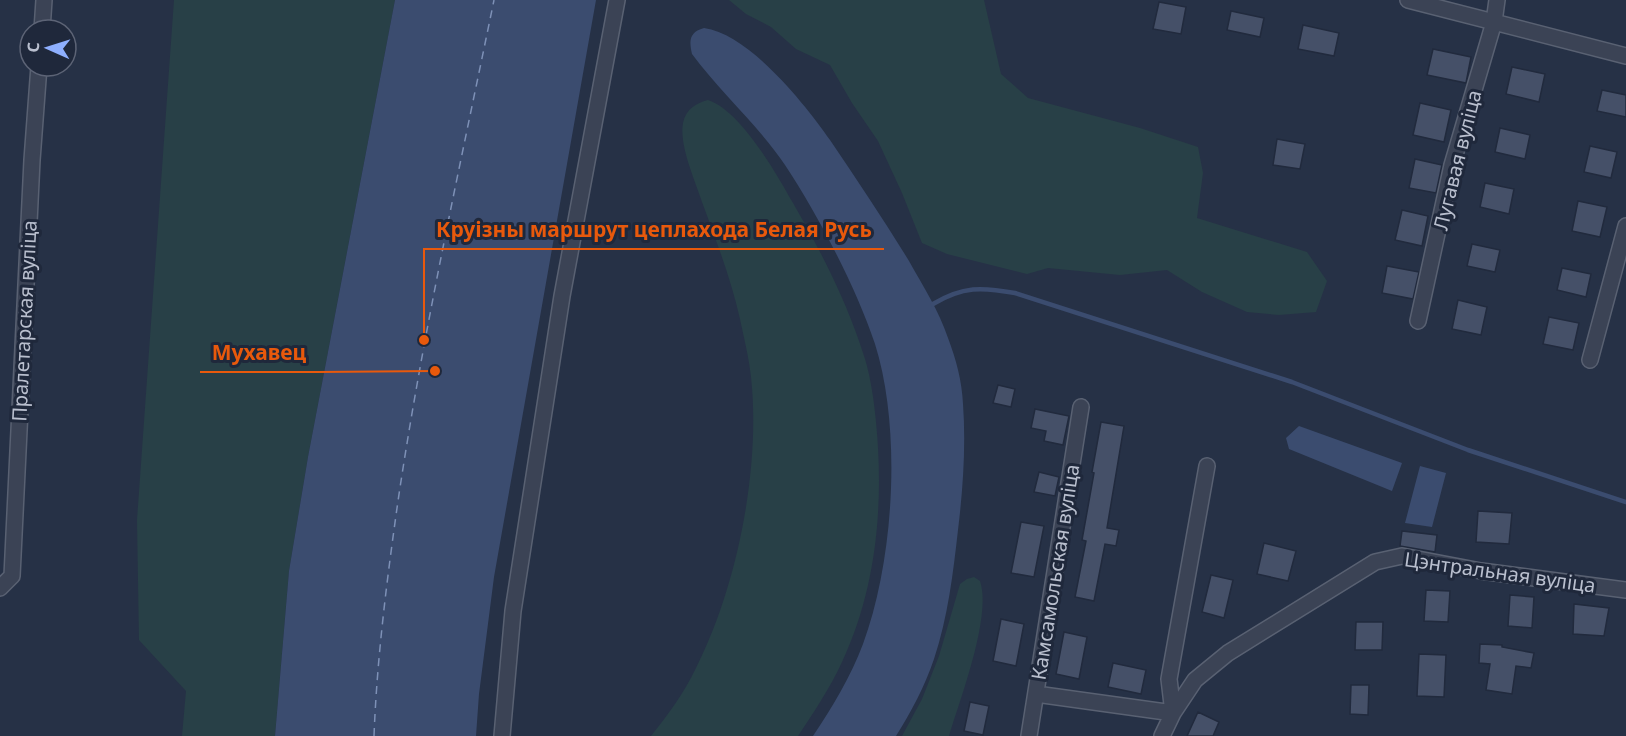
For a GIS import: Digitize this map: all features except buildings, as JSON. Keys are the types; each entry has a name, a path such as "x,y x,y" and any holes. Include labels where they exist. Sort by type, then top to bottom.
{"street":[{"path":"43,18 44,0"},
{"path":"501,736 513,611 562,296 617,0"},
{"path":"1408,0 1626,56"},
{"name":"Лугавая вуліца","path":"1418,321 1452,165 1494,22 1497,0"},
{"name":"Пралетарская вуліца","path":"0,588 12,576 32,160 38,78"},
{"path":"1590,360 1626,226"},
{"name":"Камсамольская вуліца","path":"1029,736 1081,407"},
{"path":"1162,736 1173,713 1168,679 1207,466"},
{"name":"Цэнтральная вуліца","path":"1173,713 1195,680 1228,653 1375,562 1402,556 1481,571 1626,590"},
{"path":"1036,694 1173,713"}],"shaded area":[{"path":"174,0 395,0 308,457 289,571 275,736 182,736 186,691 139,640 137,520"},
{"path":"729,0 984,0 1001,74 1028,98 1140,128 1198,147 1203,173 1197,218 1307,252 1327,281 1316,312 1279,315 1247,312 1202,292 1167,270 1120,275 1048,268 1027,274 947,254 922,243 878,141 830,65 796,49 771,27 746,14"},
{"path":"708,100 720,106 745,130 767,160 804,222 834,279 851,318 865,359 873,398 879,483 878,514 870,575 854,634 842,662 827,691 798,736 651,736 675,704 711,636 734,564 749,488 753,412 748,355 728,274 683,142 682,132 686,114 699,103"},
{"path":"974,577 980,581 983,596 982,615 967,680 949,736 902,736 922,699 939,656 960,584"}],"water":[{"path":"395,0 596,0 494,577 476,736 275,736 289,571 308,457"},
{"path":"704,28 721,33 757,57 791,90 819,125 909,261 940,318 956,362 962,395 964,451 960,514 949,595 939,643 930,669 917,699 896,736 813,736 841,692 853,668 874,611 882,574 888,535 891,455 884,378 875,344 847,275 798,185 763,136 692,54 691,38 695,32"},
{"path":"1299,426 1402,463 1392,491 1289,449 1286,438"},
{"path":"1420,466 1446,473 1432,527 1405,523"}],"waterway":[{"path":"933,304 954,294 973,289 1015,293 1292,382 1468,450 1626,502"}],"ferry route":[{"path":"374,736 383,618 408,438 443,249 494,0"}],"place":[{"name":"Круізны маршрут цеплахода Белая Русь","path":"424,340"},
{"name":"Мухавец","path":"435,371"}]}
